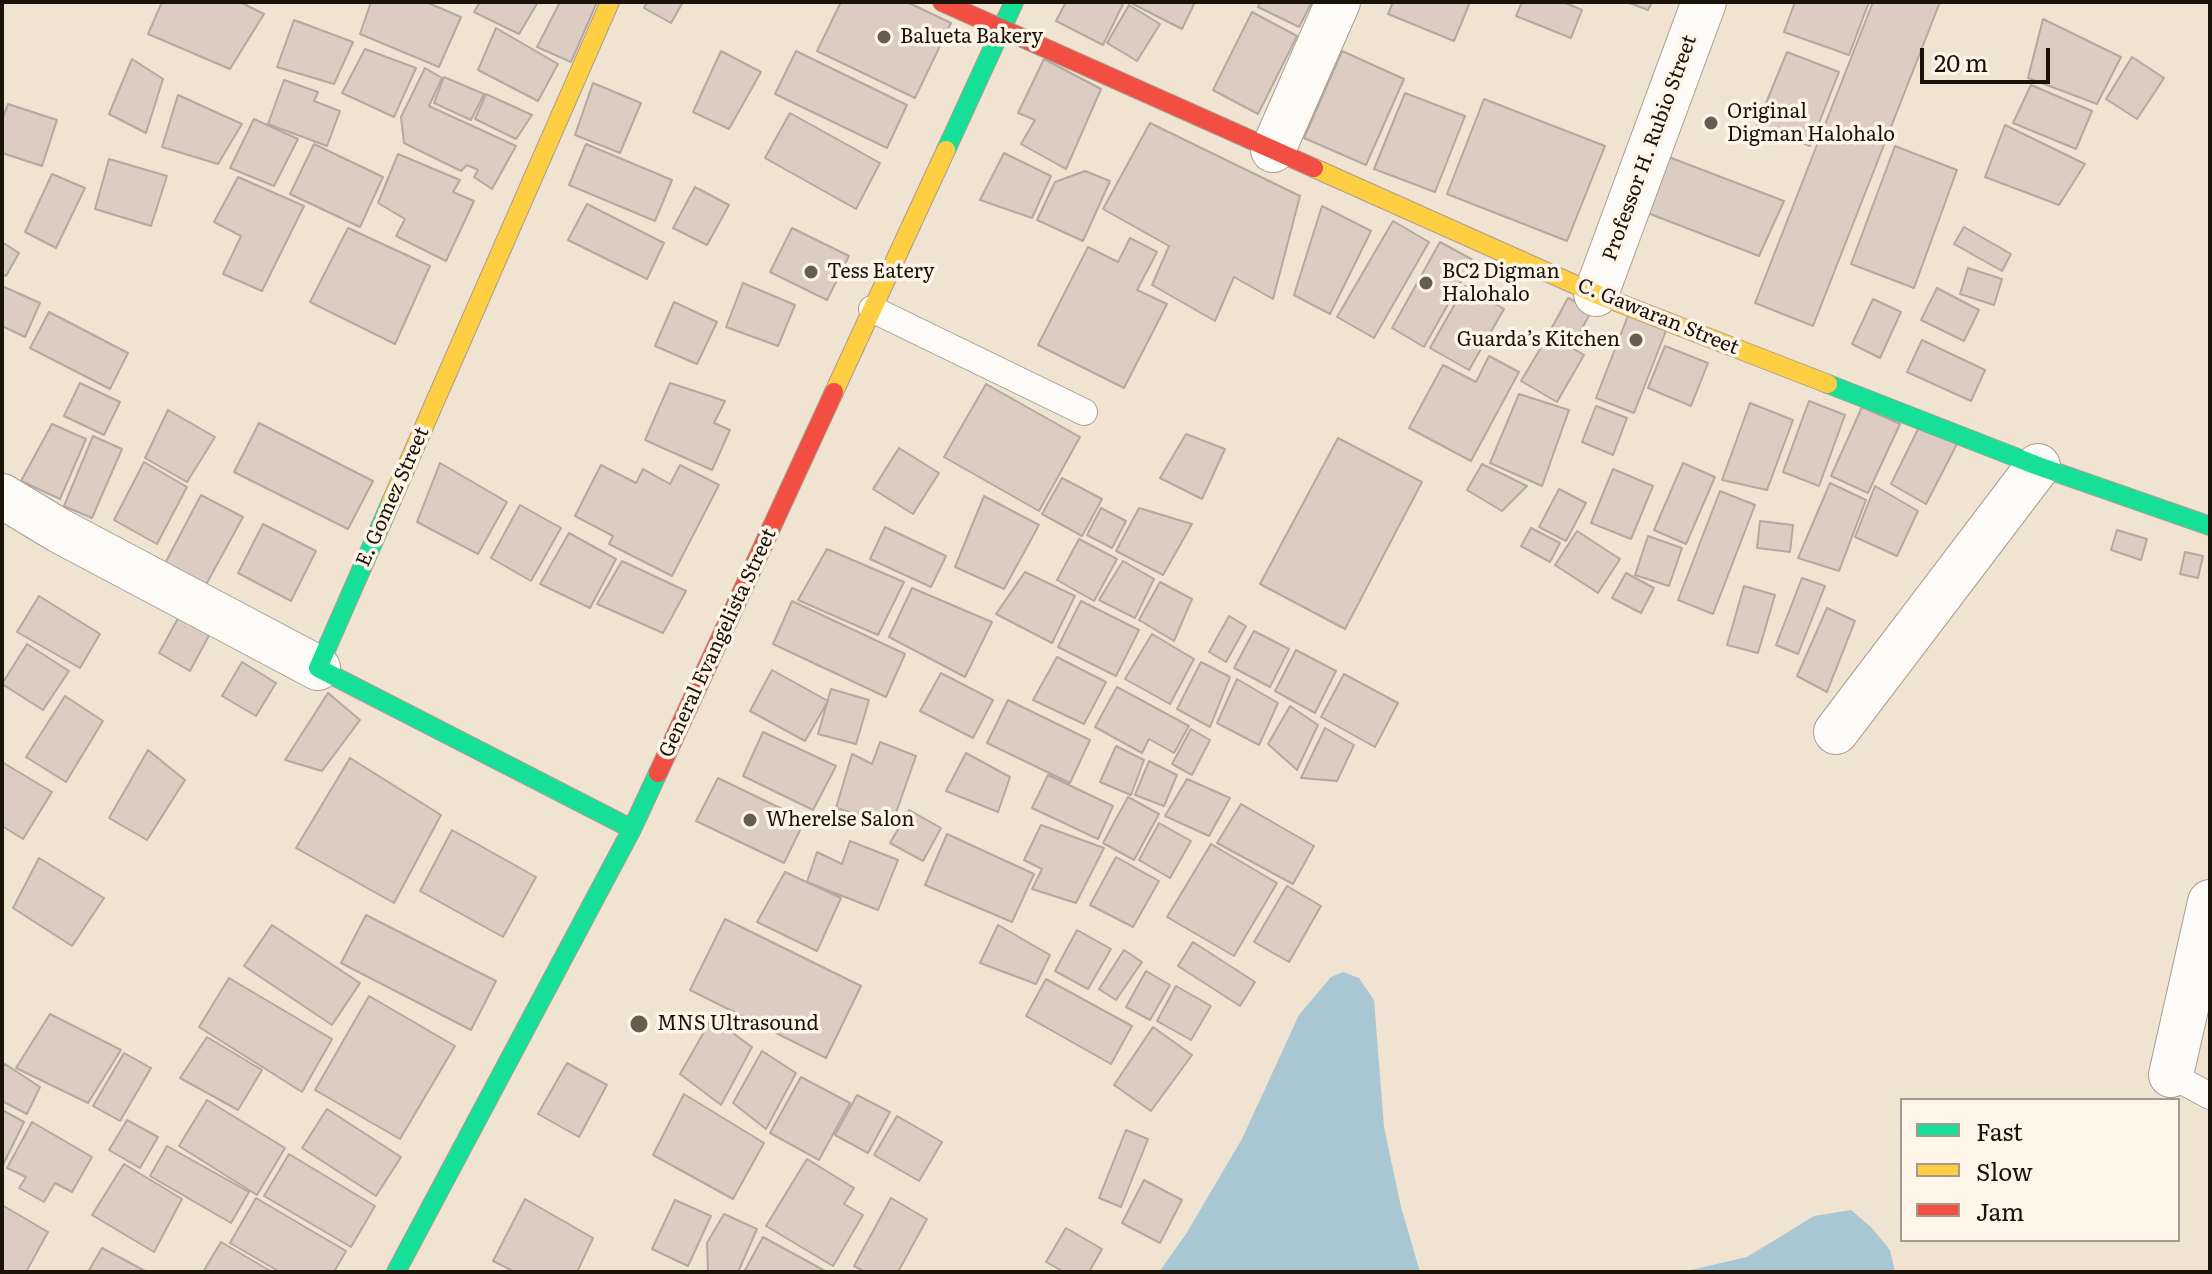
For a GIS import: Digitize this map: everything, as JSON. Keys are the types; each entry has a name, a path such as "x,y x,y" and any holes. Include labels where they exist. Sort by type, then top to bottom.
{"street":[{"name":"E. Gomez Street","path":"318,668 610,2"},
{"name":"C. Gawaran Street","path":"942,2 1596,294 2038,466 2210,526"},
{"name":"General Evangelista Street","path":"396,1272 632,829 1014,2"},
{"path":"1273,150 1338,2"},
{"name":"Professor H. Rubio Street","path":"1596,294 1704,2"},
{"path":"1836,732 2038,466"},
{"path":"2,496 60,531 318,668 632,829"},
{"path":"2171,1075 2210,902"}],"lane":[{"path":"872,309 1084,412"},
{"path":"2171,1075 2210,1096"}],"water":[{"path":"1343,972 1359,978 1374,1000 1384,1127 1401,1207 1420,1272 1159,1272 1186,1234 1242,1139 1299,1015 1331,977"},
{"path":"1851,1210 1872,1228 1890,1250 1895,1272 1682,1272 1747,1257 1814,1216"}],"building":[{"path":"162,2 240,2 264,14 230,69 148,34"},
{"path":"371,2 426,2 461,17 439,67 360,34"},
{"path":"480,2 538,2 519,34 474,12"},
{"path":"560,2 597,2 571,62 537,47"},
{"path":"647,2 683,2 671,23 644,8"},
{"name":"Balueta Bakery","path":"841,2 907,2 951,23 915,98 817,51"},
{"path":"1066,2 1124,2 1103,45 1056,21"},
{"path":"1129,2 1195,2 1182,29"},
{"path":"1260,2 1312,2 1299,27 1258,7"},
{"path":"1393,2 1470,2 1454,41 1388,14"},
{"path":"1522,2 1563,2 1582,10 1571,38 1516,16"},
{"path":"1627,2 1652,2 1648,10"},
{"path":"1795,2 1869,2 1849,55 1784,32"},
{"path":"1873,2 1940,2 1813,326 1755,303"},
{"path":"1129,5 1160,24 1137,61 1107,43"},
{"path":"1252,12 1297,36 1258,114 1213,90"},
{"path":"2043,19 2121,57 2097,104 2028,78"},
{"path":"294,20 353,42 334,84 277,67"},
{"path":"496,28 558,64 538,101 478,70"},
{"path":"365,49 416,68 394,117 342,93"},
{"path":"721,51 761,72 729,129 693,112"},
{"path":"796,51 907,105 887,148 775,94"},
{"path":"1342,51 1404,79 1366,165 1304,138"},
{"path":"1787,52 1839,72 1810,146 1757,125"},
{"path":"2132,57 2164,78 2137,119 2106,99"},
{"path":"132,59 163,79 146,133 109,114"},
{"path":"1044,59 1101,89 1066,169 1021,144 1035,120 1018,113"},
{"path":"425,68 442,78 429,106 516,146 492,189 474,177 478,170 467,165 461,171 404,143 401,117"},
{"path":"444,77 484,94 471,120 434,103"},
{"path":"284,80 318,92 314,101 340,111 327,146 268,124"},
{"path":"593,83 641,103 620,153 575,135"},
{"path":"2031,85 2092,111 2076,149 2013,123"},
{"path":"1405,93 1465,116 1435,192 1374,169"},
{"path":"486,94 532,115 516,139 475,119"},
{"path":"178,95 242,124 218,164 162,147"},
{"path":"1484,99 1605,146 1567,241 1447,194"},
{"path":"8,104 57,120 42,166 2,153 2,120"},
{"path":"790,113 880,163 856,209 765,158"},
{"path":"254,119 298,139 274,186 230,168"},
{"path":"1150,123 1300,196 1273,299 1234,277 1215,321 1152,285 1169,246 1103,209"},
{"path":"2005,125 2085,164 2059,205 1985,177"},
{"path":"314,144 383,177 360,227 290,194"},
{"path":"586,144 672,180 655,221 569,185"},
{"path":"1895,146 1957,170 1914,288 1851,264"},
{"path":"1004,153 1051,176 1032,218 980,200"},
{"path":"398,154 460,180 453,192 474,201 446,261 396,236 405,219 378,203"},
{"path":"1666,156 1784,201 1759,256 1645,212"},
{"path":"109,159 167,176 151,226 95,209"},
{"path":"1085,171 1110,181 1083,241 1037,220 1055,182"},
{"path":"52,174 85,188 56,248 25,232"},
{"path":"238,177 304,206 262,291 223,274 241,236 214,222"},
{"path":"695,187 729,205 707,245 673,228"},
{"path":"587,204 664,243 647,279 568,240"},
{"path":"1322,206 1371,231 1330,314 1294,295"},
{"path":"1393,221 1429,242 1374,338 1337,317"},
{"path":"1964,227 2011,254 2002,271 1954,244"},
{"path":"348,228 430,266 395,344 310,302"},
{"path":"792,228 849,256 827,300 770,272"},
{"path":"1130,238 1157,252 1137,290 1167,304 1124,388 1038,345 1088,247 1118,262"},
{"path":"2,242 19,253 6,276 2,274"},
{"path":"1440,242 1473,260 1424,347 1392,328"},
{"path":"1968,268 2002,279 1994,305 1960,294"},
{"path":"743,283 795,305 778,346 726,327"},
{"path":"2,286 40,303 25,337 2,326"},
{"path":"1465,286 1504,309 1469,370 1430,348"},
{"path":"1937,288 1979,310 1964,341 1921,320"},
{"path":"1568,298 1592,310 1574,343 1550,331"},
{"path":"1873,299 1901,312 1880,358 1852,344"},
{"path":"674,302 717,322 697,364 655,346"},
{"path":"49,312 128,353 110,389 30,348"},
{"path":"1629,313 1667,328 1634,413 1596,398"},
{"path":"1549,334 1584,355 1557,402 1521,381"},
{"path":"1922,340 1985,370 1971,401 1907,372"},
{"path":"1665,346 1708,363 1691,406 1648,388"},
{"path":"1489,356 1519,372 1471,461 1409,428 1443,365 1476,382"},
{"path":"80,383 120,402 104,435 64,416"},
{"path":"670,383 725,401 714,423 730,430 712,470 645,440"},
{"path":"986,384 1080,437 1039,511 944,457"},
{"path":"1519,394 1569,410 1542,486 1490,463"},
{"path":"1809,401 1845,415 1819,486 1783,472"},
{"path":"1750,403 1793,420 1767,490 1722,480"},
{"path":"1596,406 1627,418 1613,455 1582,442"},
{"path":"1862,407 1900,424 1868,493 1831,476"},
{"path":"168,410 215,437 187,482 145,458"},
{"path":"259,423 373,481 348,529 234,472"},
{"path":"52,424 86,439 60,499 21,481"},
{"path":"1919,427 1958,442 1926,504 1891,484"},
{"path":"1186,434 1225,449 1202,499 1160,478"},
{"path":"93,436 122,449 92,518 64,506"},
{"path":"1338,438 1422,482 1345,629 1260,584"},
{"path":"899,448 939,473 913,514 873,489"},
{"path":"144,462 187,487 157,544 114,520"},
{"path":"440,463 507,502 478,554 417,522"},
{"path":"1683,463 1715,477 1686,544 1654,530"},
{"path":"1482,464 1527,486 1502,511 1467,490"},
{"path":"601,465 636,483 643,469 670,484 680,465 719,485 672,576 609,544 613,536 575,516"},
{"path":"1613,469 1653,486 1631,539 1591,523"},
{"path":"1062,478 1102,499 1082,536 1042,514"},
{"path":"1830,483 1866,500 1839,571 1798,558"},
{"path":"1875,486 1918,511 1897,556 1855,537"},
{"path":"1559,489 1586,503 1566,541 1539,527"},
{"path":"1720,491 1755,505 1713,614 1678,600"},
{"path":"201,495 243,517 202,592 161,571"},
{"path":"984,496 1039,525 1004,589 955,567"},
{"path":"520,505 561,528 531,581 491,558"},
{"path":"1101,508 1126,521 1112,548 1087,535"},
{"path":"1139,508 1192,524 1163,575 1116,551"},
{"path":"1760,521 1793,525 1790,552 1757,548"},
{"path":"263,524 316,551 291,601 238,573"},
{"path":"885,527 946,556 931,587 870,559"},
{"path":"1531,528 1560,543 1550,562 1521,546"},
{"path":"2117,530 2147,539 2141,560 2111,550"},
{"path":"1577,531 1620,559 1598,593 1555,565"},
{"path":"569,533 616,559 590,608 540,584"},
{"path":"1648,536 1682,548 1669,586 1635,575"},
{"path":"1079,539 1117,559 1094,601 1057,580"},
{"path":"827,549 904,582 878,635 798,600"},
{"path":"2185,552 2203,556 2198,578 2180,574"},
{"path":"622,561 686,591 663,633 597,604"},
{"path":"1123,561 1154,579 1135,618 1099,600"},
{"path":"1025,572 1075,596 1052,643 996,614"},
{"path":"1626,573 1654,588 1641,613 1612,598"},
{"path":"1802,578 1825,586 1798,654 1776,645"},
{"path":"1160,582 1192,599 1174,641 1139,620"},
{"path":"1744,586 1775,595 1758,653 1727,645"},
{"path":"912,588 992,622 965,677 889,637"},
{"path":"39,596 100,634 80,668 17,632"},
{"path":"792,601 905,654 886,697 773,644"},
{"path":"1081,601 1139,630 1116,676 1058,647"},
{"path":"1827,608 1855,621 1827,692 1797,676"},
{"path":"182,611 213,628 190,671 159,653"},
{"path":"1229,616 1246,626 1226,662 1209,652"},
{"path":"1254,631 1289,649 1270,687 1234,668"},
{"path":"1152,634 1194,659 1170,704 1125,679"},
{"path":"27,644 69,671 43,710 2,684"},
{"path":"1296,650 1336,671 1315,713 1275,691"},
{"path":"1057,657 1106,682 1084,724 1033,700"},
{"path":"242,662 276,683 256,716 222,696"},
{"path":"1201,662 1230,677 1210,727 1177,709"},
{"path":"772,670 828,701 805,741 750,711"},
{"path":"941,673 993,700 973,738 920,711"},
{"path":"1344,674 1398,703 1375,747 1321,717"},
{"path":"1237,679 1278,703 1259,745 1217,723"},
{"path":"1117,687 1189,726 1174,753 1149,739 1142,753 1095,727"},
{"path":"831,689 869,700 856,744 818,734"},
{"path":"328,693 360,720 322,771 285,760"},
{"path":"65,696 103,721 66,782 26,757"},
{"path":"1008,700 1090,740 1070,783 987,743"},
{"path":"1290,706 1318,725 1297,770 1268,744"},
{"path":"1325,728 1354,745 1337,781 1301,778"},
{"path":"1191,729 1210,740 1192,775 1172,764"},
{"path":"763,732 836,766 813,810 743,776"},
{"path":"880,742 916,756 892,824 836,808 852,754 872,764"},
{"path":"1116,746 1144,760 1131,795 1100,782"},
{"path":"148,750 185,780 147,840 109,818"},
{"path":"966,753 1010,777 998,812 946,791"},
{"path":"350,758 441,815 394,903 296,848"},
{"path":"1149,761 1177,775 1164,806 1135,795"},
{"path":"2,762 52,792 23,839 2,826"},
{"path":"1048,775 1113,806 1098,839 1032,808"},
{"name":"Wherelse Salon","path":"718,778 805,820 784,863 696,821"},
{"path":"1187,779 1230,798 1209,836 1165,816"},
{"path":"1128,797 1159,814 1134,860 1103,843"},
{"path":"1241,804 1314,846 1293,884 1217,843"},
{"path":"909,810 941,828 923,861 890,843"},
{"path":"1159,823 1191,841 1170,878 1139,860"},
{"path":"1041,825 1104,848 1076,903 1032,889 1042,869 1024,860"},
{"path":"452,830 536,877 503,937 420,891"},
{"path":"947,834 1034,874 1012,922 925,885"},
{"path":"850,841 898,860 878,910 807,882 817,852 842,864"},
{"path":"1211,844 1277,883 1234,956 1167,917"},
{"path":"1116,857 1159,881 1133,927 1090,905"},
{"path":"39,858 104,898 72,946 13,908"},
{"path":"785,872 841,898 817,951 757,922"},
{"path":"1287,886 1321,906 1289,962 1254,942"},
{"path":"366,915 496,981 471,1030 341,963"},
{"path":"725,919 861,986 826,1058 690,990"},
{"path":"272,925 360,983 332,1025 244,966"},
{"path":"998,925 1050,955 1036,984 980,963"},
{"path":"1077,930 1111,949 1088,989 1055,971"},
{"path":"1193,942 1255,982 1240,1006 1178,966"},
{"path":"1124,950 1142,962 1116,1000 1099,989"},
{"path":"1146,971 1170,985 1150,1020 1126,1007"},
{"path":"229,978 332,1039 302,1092 199,1027"},
{"path":"1046,979 1132,1026 1111,1064 1026,1016"},
{"path":"1176,986 1211,1006 1191,1040 1157,1021"},
{"path":"369,996 455,1046 400,1139 315,1090"},
{"path":"50,1014 121,1050 88,1103 16,1068"},
{"path":"712,1018 752,1047 721,1105 680,1074"},
{"path":"1153,1027 1192,1055 1151,1111 1114,1085"},
{"path":"207,1037 262,1070 238,1110 180,1078"},
{"path":"762,1051 796,1073 766,1129 733,1103"},
{"path":"124,1053 151,1068 120,1121 93,1106"},
{"path":"567,1063 607,1085 579,1137 538,1114"},
{"path":"5,1064 40,1087 27,1114 2,1101 2,1068"},
{"path":"801,1077 850,1103 819,1160 770,1133"},
{"path":"684,1094 764,1143 733,1199 653,1155"},
{"path":"857,1095 890,1112 868,1153 835,1135"},
{"path":"207,1100 285,1148 257,1195 179,1146"},
{"path":"327,1109 401,1157 376,1196 302,1148"},
{"path":"2,1110 24,1122 2,1167"},
{"path":"897,1116 942,1142 919,1181 874,1155"},
{"path":"127,1120 158,1137 140,1168 109,1150"},
{"path":"32,1122 92,1157 72,1192 55,1183 44,1202 19,1188 26,1177 7,1168"},
{"path":"1126,1130 1148,1139 1121,1207 1099,1198"},
{"path":"167,1146 249,1192 231,1223 150,1176"},
{"path":"289,1154 375,1206 351,1247 264,1196"},
{"path":"807,1159 854,1188 844,1204 863,1215 833,1266 766,1226"},
{"path":"124,1164 182,1199 154,1252 92,1215"},
{"path":"1144,1180 1182,1200 1160,1243 1122,1223"},
{"path":"256,1198 346,1251 334,1272 280,1272 230,1243"},
{"path":"891,1198 927,1219 898,1272 865,1272 854,1266"},
{"path":"525,1199 593,1238 577,1272 515,1272 493,1261"},
{"path":"675,1200 711,1216 688,1266 652,1249"},
{"path":"2,1205 48,1232 26,1272 2,1272"},
{"path":"724,1214 757,1229 738,1272 708,1272 707,1243"},
{"path":"1066,1228 1102,1249 1089,1272 1064,1272 1046,1262"},
{"path":"763,1237 827,1272 744,1272"},
{"path":"221,1242 272,1272 203,1272"},
{"path":"102,1248 147,1272 88,1272"}],"traffic: fast":[{"path":"946,150 1014,2"},
{"path":"1828,384 2038,466 2210,526"},
{"path":"391,502 318,668 632,829"},
{"path":"396,1272 632,829 658,773"}],"traffic: slow":[{"path":"391,502 610,2"},
{"path":"834,392 946,150"},
{"path":"1314,168 1596,294 1828,384"}],"traffic: jam":[{"path":"942,2 1314,168"},
{"path":"658,773 834,392"}],"place":[{"name":"Balueta Bakery","path":"884,37"},
{"name":"Original Digman Halohalo","path":"1711,123"},
{"name":"Tess Eatery","path":"811,272"},
{"name":"BC2 Digman Halohalo","path":"1426,283"},
{"name":"Guarda’s Kitchen","path":"1636,340"},
{"name":"Wherelse Salon","path":"750,820"},
{"name":"MNS Ultrasound","path":"639,1024"}]}
